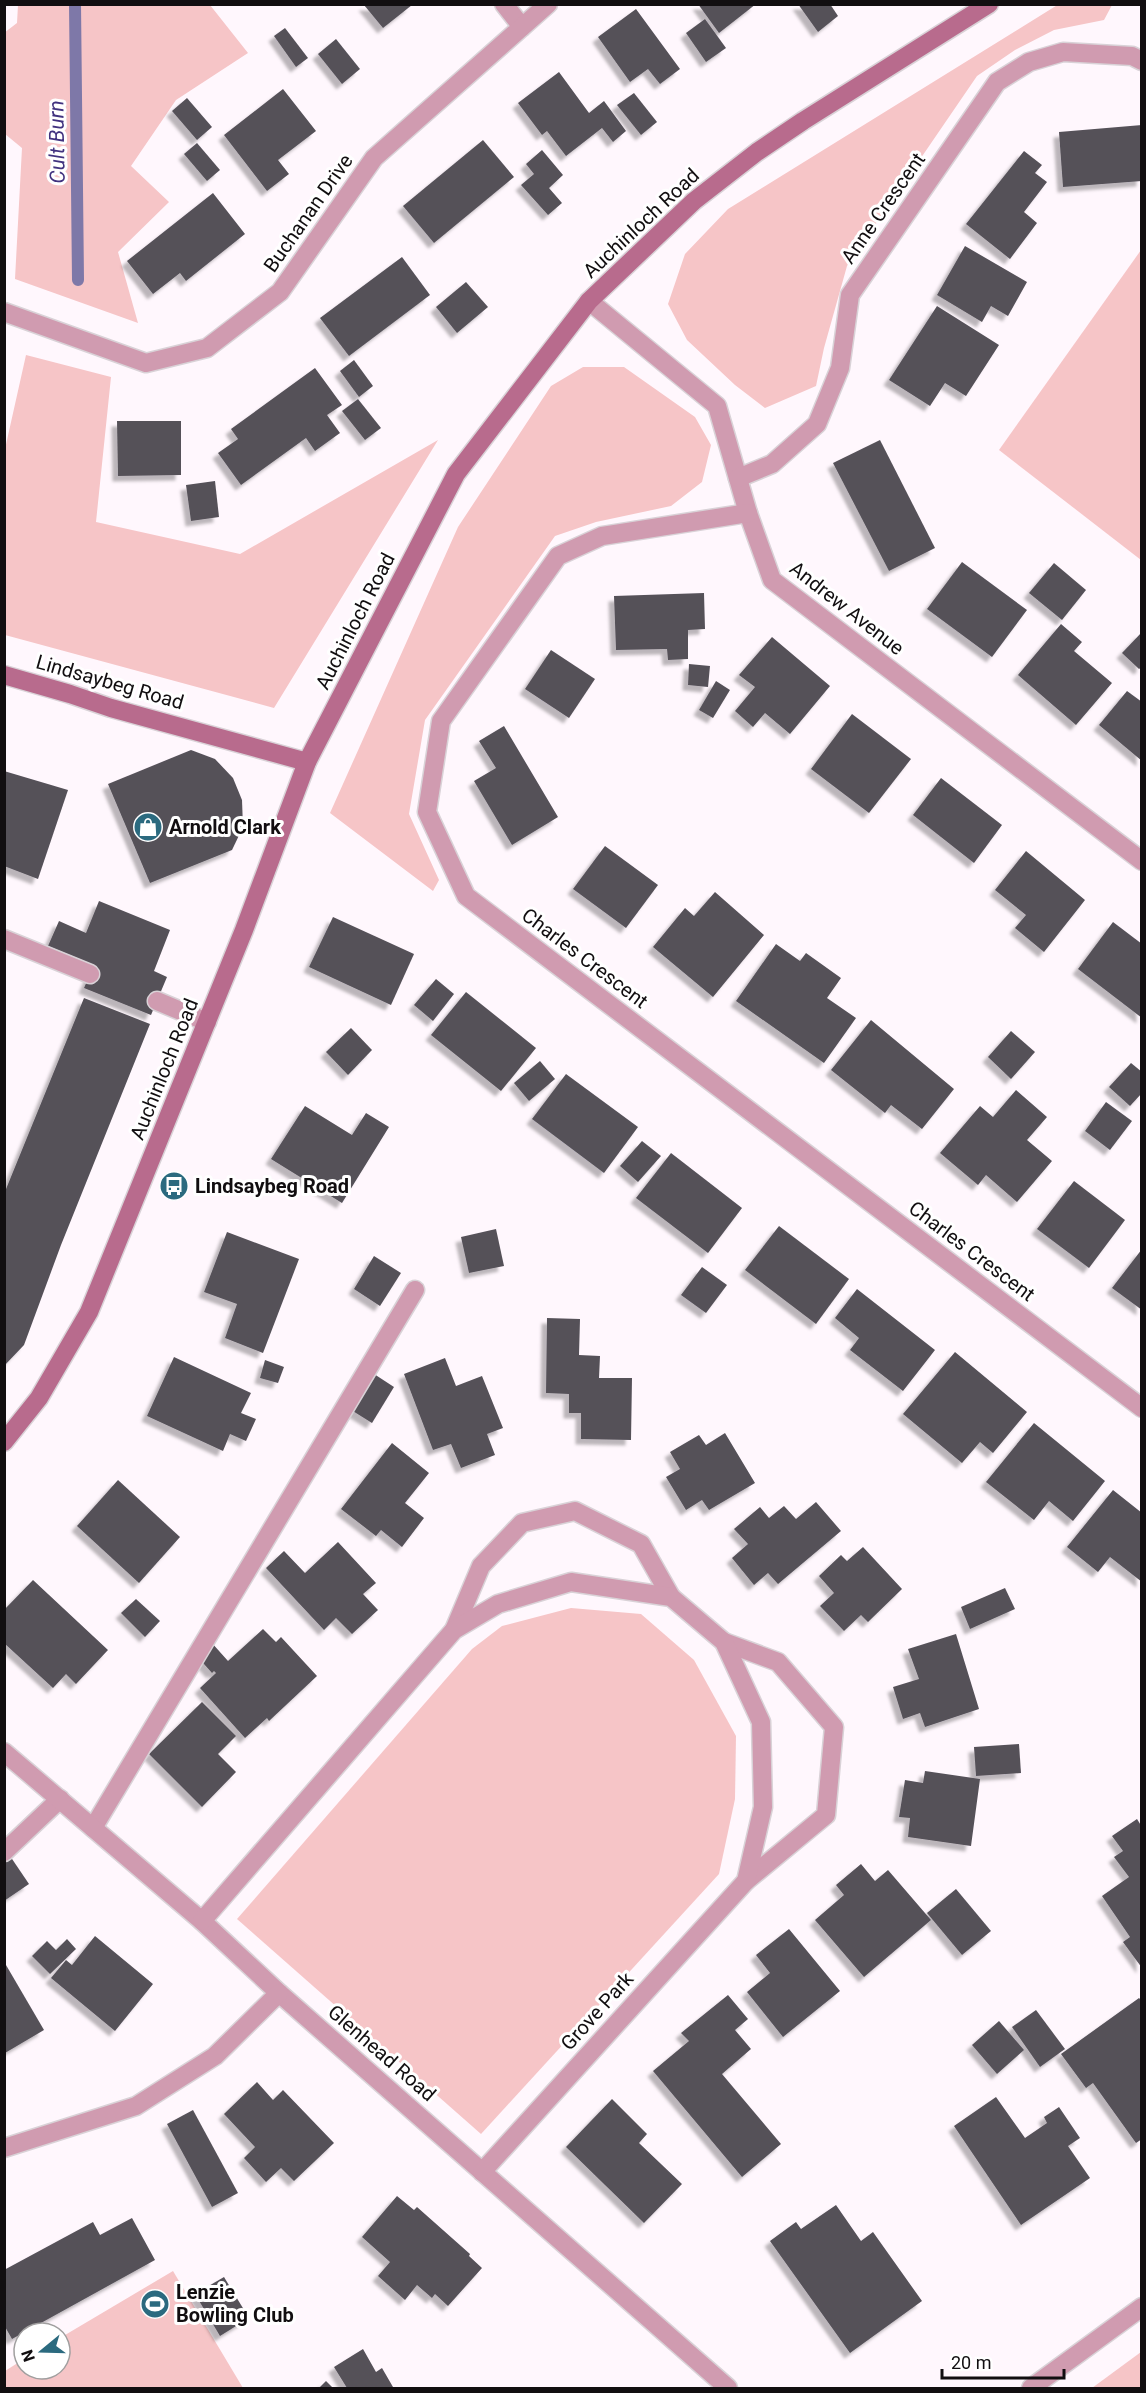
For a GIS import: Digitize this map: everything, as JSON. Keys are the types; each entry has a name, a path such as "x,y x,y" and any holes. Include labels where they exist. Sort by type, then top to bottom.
{"main road":[{"name":"Auchinloch Road","path":"4,1442 39,1398 90,1312 272,859 308,762 456,474 589,301 694,201 757,152 989,4"},
{"name":"Lindsaybeg Road","path":"4,675 111,708 308,762"}],"street":[{"path":"504,4 522,27"},
{"name":"Buchanan Drive","path":"4,312 146,363 207,348 280,292 374,158 548,4"},
{"name":"Anne Crescent","path":"738,478 772,464 817,424 840,368 850,295 997,82 1029,62 1062,52 1132,56 1142,61"},
{"name":"Andrew Avenue","path":"589,301 717,406 748,513 772,580 1142,861"},
{"name":"Charles Crescent","path":"748,513 602,536 558,556 441,721 427,812 466,896 1142,1408"},
{"path":"4,939 90,974"},
{"path":"157,1001 207,1022"},
{"path":"93,1828 415,1290"},
{"name":"Grove Park","path":"202,1921 454,1630 481,1566 522,1523 575,1511 641,1544 671,1597 724,1642 778,1662 834,1727 826,1815 746,1881 482,2172"},
{"name":"Grove Park","path":"454,1630 498,1604 571,1582 671,1597"},
{"name":"Grove Park","path":"724,1642 761,1722 764,1807 746,1881"},
{"name":"Glenhead Road","path":"4,1752 202,1921 279,1993 728,2388"},
{"path":"4,1852 60,1799"},
{"path":"4,2148 136,2106 215,2056 279,1993"},
{"path":"1031,2388 1142,2307"}],"shaded area":[{"path":"1059,4 1112,5 1104,20 1054,30 1015,50 977,76 847,266 816,386 765,408 735,385 687,340 668,304 685,254 728,209"},
{"path":"18,5 210,5 248,53 176,100 131,166 169,202 118,252 138,323 15,279 22,148 5,134 4,33 17,23"},
{"path":"1141,250 1141,560 999,450"},
{"path":"26,355 111,377 96,522 240,554 438,440 274,708 5,635 5,449"},
{"path":"583,367 624,367 695,417 711,445 702,482 671,506 596,522 555,536 425,720 409,814 439,880 433,891 330,813 458,527 551,386"},
{"path":"571,1608 641,1614 694,1660 736,1736 735,1799 719,1874 481,2134 237,1919 472,1649 502,1626"},
{"name":"Lenzie Bowling Club","path":"173,2271 243,2388 5,2388 5,2371 12,2367 12,2381 72,2381 72,2331"},
{"path":"1141,2352 1141,2388 1092,2388"}],"building":[{"path":"698,4 756,4 719,33"},
{"path":"798,4 830,4 838,16 818,32"},
{"path":"364,5 412,5 383,28"},
{"path":"636,9 680,69 660,84 648,69 630,82 598,37"},
{"path":"705,19 726,48 706,62 686,33"},
{"path":"285,28 308,58 296,67 274,36"},
{"path":"336,39 360,69 342,84 318,54"},
{"path":"559,72 589,113 604,101 626,131 613,142 602,128 566,156 547,131 542,135 518,103"},
{"path":"283,89 316,131 278,160 289,174 267,191 224,135"},
{"path":"634,93 657,122 641,135 617,105"},
{"path":"187,98 212,127 197,140 172,111"},
{"path":"1142,125 1142,181 1063,187 1059,132"},
{"path":"483,140 514,177 434,243 403,206"},
{"path":"197,143 220,170 207,181 184,154"},
{"path":"542,150 563,175 549,188 562,203 548,215 521,185 534,174 526,164"},
{"path":"1024,151 1042,165 1035,173 1047,182 1024,212 1037,223 1010,259 966,224"},
{"path":"213,193 245,234 186,281 180,273 153,294 127,261"},
{"path":"965,246 1027,282 1008,316 991,306 982,322 937,295"},
{"path":"402,257 430,295 349,356 320,318"},
{"path":"466,282 488,307 457,333 436,307"},
{"path":"937,306 999,345 966,396 945,383 930,406 889,380"},
{"path":"354,360 373,386 359,397 340,371"},
{"path":"315,368 342,405 327,415 340,433 315,451 306,438 241,485 218,453 238,439 231,429"},
{"path":"358,399 381,428 365,440 342,411"},
{"path":"117,421 181,421 181,475 118,476"},
{"path":"880,440 935,548 889,571 833,463"},
{"path":"215,481 219,517 191,521 186,485"},
{"path":"962,562 1027,610 992,657 927,609"},
{"path":"1054,563 1086,590 1062,620 1029,593"},
{"path":"704,593 705,629 688,630 688,659 668,660 667,649 616,650 614,596"},
{"path":"1061,624 1082,642 1074,651 1112,683 1076,725 1018,675"},
{"path":"1142,632 1142,667 1139,669 1122,653"},
{"path":"772,637 830,686 790,734 765,713 753,727 735,711 755,687 739,675"},
{"path":"551,650 595,679 569,718 525,689"},
{"path":"689,664 710,666 708,687 688,685"},
{"path":"716,681 730,690 713,718 699,710"},
{"path":"1127,691 1142,702 1142,761 1099,725"},
{"path":"852,714 911,759 869,813 811,769"},
{"path":"504,726 558,817 512,845 474,781 496,768 479,741"},
{"path":"191,750 215,759 233,778 242,800 243,827 232,850 150,883 108,784"},
{"path":"4,771 68,790 38,879 4,866"},
{"path":"941,778 1002,825 974,863 913,815"},
{"path":"605,846 658,885 626,928 573,889"},
{"path":"1026,851 1085,900 1044,952 1015,928 1026,915 995,890"},
{"path":"715,892 764,935 713,997 653,947 685,908 694,916"},
{"path":"99,901 170,930 154,971 167,977 151,1015 84,988 94,965 48,946 59,921 86,933"},
{"path":"333,917 414,954 391,1005 309,967"},
{"path":"1113,922 1142,944 1142,1018 1078,969"},
{"path":"776,944 800,961 806,953 841,978 827,998 856,1018 824,1063 736,1001"},
{"path":"436,979 454,994 433,1021 414,1005"},
{"path":"466,992 536,1048 501,1091 431,1035"},
{"path":"84,998 150,1024 61,1245 24,1345 4,1366 4,1194"},
{"path":"871,1020 954,1089 922,1129 891,1105 885,1113 831,1070"},
{"path":"351,1028 372,1050 348,1075 326,1052"},
{"path":"1011,1031 1035,1052 1011,1079 988,1057"},
{"path":"540,1061 555,1079 529,1101 514,1083"},
{"path":"1131,1063 1142,1072 1142,1093 1130,1106 1109,1087"},
{"path":"566,1074 638,1127 604,1173 532,1119"},
{"path":"1016,1090 1047,1117 1027,1140 1052,1161 1017,1202 986,1175 978,1185 940,1153 980,1106 993,1117"},
{"path":"1106,1102 1132,1121 1110,1150 1085,1131"},
{"path":"305,1106 352,1135 366,1113 389,1127 342,1203 271,1159"},
{"path":"642,1141 661,1156 638,1182 620,1166"},
{"path":"671,1153 742,1208 708,1253 636,1198"},
{"path":"1074,1181 1125,1220 1089,1268 1037,1229"},
{"path":"779,1226 849,1279 816,1324 745,1270"},
{"path":"496,1229 504,1266 469,1273 461,1237"},
{"path":"227,1232 299,1259 263,1353 225,1338 237,1304 204,1292"},
{"path":"1142,1249 1142,1310 1112,1288"},
{"path":"374,1256 401,1273 380,1306 354,1289"},
{"path":"702,1267 727,1285 706,1313 681,1295"},
{"path":"857,1289 935,1350 903,1391 850,1350 859,1338 835,1318"},
{"path":"547,1318 580,1319 579,1355 600,1356 599,1378 632,1378 631,1440 581,1439 581,1413 569,1413 569,1394 546,1393"},
{"path":"955,1352 1027,1412 993,1453 980,1442 962,1463 903,1414"},
{"path":"174,1357 251,1393 241,1413 256,1419 246,1441 230,1434 223,1451 147,1416"},
{"path":"445,1358 456,1386 482,1376 503,1428 487,1434 495,1455 461,1468 451,1444 433,1450 404,1374"},
{"path":"265,1360 284,1367 278,1383 260,1378"},
{"path":"371,1372 394,1387 372,1423 348,1408"},
{"path":"1034,1423 1105,1481 1073,1521 1049,1501 1034,1520 986,1482"},
{"path":"725,1433 755,1483 709,1510 702,1500 686,1510 666,1477 680,1469 670,1452 699,1435 706,1445"},
{"path":"392,1443 429,1473 405,1503 424,1518 402,1547 381,1530 376,1536 341,1509"},
{"path":"118,1480 180,1537 139,1583 77,1526"},
{"path":"1113,1490 1142,1513 1142,1582 1110,1557 1098,1572 1067,1547"},
{"path":"816,1502 841,1531 778,1584 768,1573 754,1585 732,1558 748,1544 734,1529 760,1507 769,1518 784,1506 796,1519"},
{"path":"338,1542 376,1583 363,1594 378,1610 352,1634 336,1618 324,1630 266,1568 284,1551 305,1573"},
{"path":"863,1547 902,1589 868,1622 861,1615 844,1631 820,1606 834,1593 819,1576 841,1555 847,1561"},
{"path":"33,1580 108,1650 76,1684 66,1674 53,1688 4,1643 4,1610"},
{"path":"1005,1588 1015,1609 970,1629 961,1607"},
{"path":"136,1599 160,1621 145,1637 121,1613"},
{"path":"263,1629 276,1642 281,1637 317,1676 269,1721 267,1718 245,1738 200,1688 216,1673 214,1671 212,1673 196,1655 211,1642 228,1661"},
{"path":"956,1634 979,1709 925,1727 920,1713 903,1719 893,1687 919,1679 908,1649"},
{"path":"202,1702 236,1736 218,1754 236,1772 202,1807 149,1754"},
{"path":"1019,1744 1021,1773 976,1776 974,1747"},
{"path":"925,1771 980,1779 971,1846 908,1837 910,1818 899,1817 905,1780 923,1783"},
{"path":"1137,1819 1142,1827 1142,1968 1123,1942 1130,1937 1102,1896 1129,1877 1114,1857 1123,1851 1112,1836"},
{"path":"8,1853 29,1884 4,1901 4,1856"},
{"path":"861,1864 875,1881 888,1870 931,1920 864,1977 815,1920 844,1895 836,1885"},
{"path":"956,1889 991,1931 962,1955 927,1913"},
{"path":"789,1929 840,1991 783,2037 747,1992 770,1973 756,1955"},
{"path":"95,1936 153,1984 115,2031 51,1978 66,1960 72,1965"},
{"path":"67,1939 76,1949 50,1974 32,1956 47,1941 56,1950"},
{"path":"5,1966 44,2030 5,2053"},
{"path":"728,1995 748,2019 735,2030 751,2049 722,2074 781,2144 742,2177 653,2071 689,2041 681,2033"},
{"path":"1139,1998 1142,2001 1142,2139 1136,2143 1093,2083 1086,2088 1061,2054"},
{"path":"1036,2010 1065,2049 1040,2067 1012,2027"},
{"path":"999,2021 1024,2050 997,2074 972,2045"},
{"path":"257,2082 273,2100 283,2090 334,2143 294,2181 281,2168 266,2182 244,2158 255,2147 224,2114"},
{"path":"996,2097 1025,2138 1047,2123 1044,2117 1059,2107 1080,2138 1068,2146 1090,2178 1021,2225 954,2126"},
{"path":"612,2099 647,2134 639,2143 682,2184 644,2223 566,2147"},
{"path":"193,2110 238,2193 212,2207 167,2124"},
{"path":"397,2196 414,2210 417,2207 470,2254 469,2256 482,2268 448,2306 435,2294 432,2298 417,2285 405,2300 378,2276 390,2262 362,2237"},
{"path":"836,2205 861,2241 873,2232 922,2301 850,2353 770,2241 796,2222 801,2229"},
{"path":"132,2218 155,2260 45,2321 12,2321 12,2339 4,2325 4,2270 93,2222 100,2235"},
{"path":"224,2277 249,2318 220,2336 195,2294"},
{"path":"363,2349 376,2372 382,2368 393,2387 347,2388 334,2367"},
{"path":"326,2381 333,2388 319,2388"}],"waterway":[{"name":"Cult Burn","path":"75,4 78,280"}],"place":[{"name":"Arnold Clark","path":"148,827"},
{"name":"Lindsaybeg Road","path":"174,1186"},
{"name":"Lenzie Bowling Club","path":"155,2304"}]}
